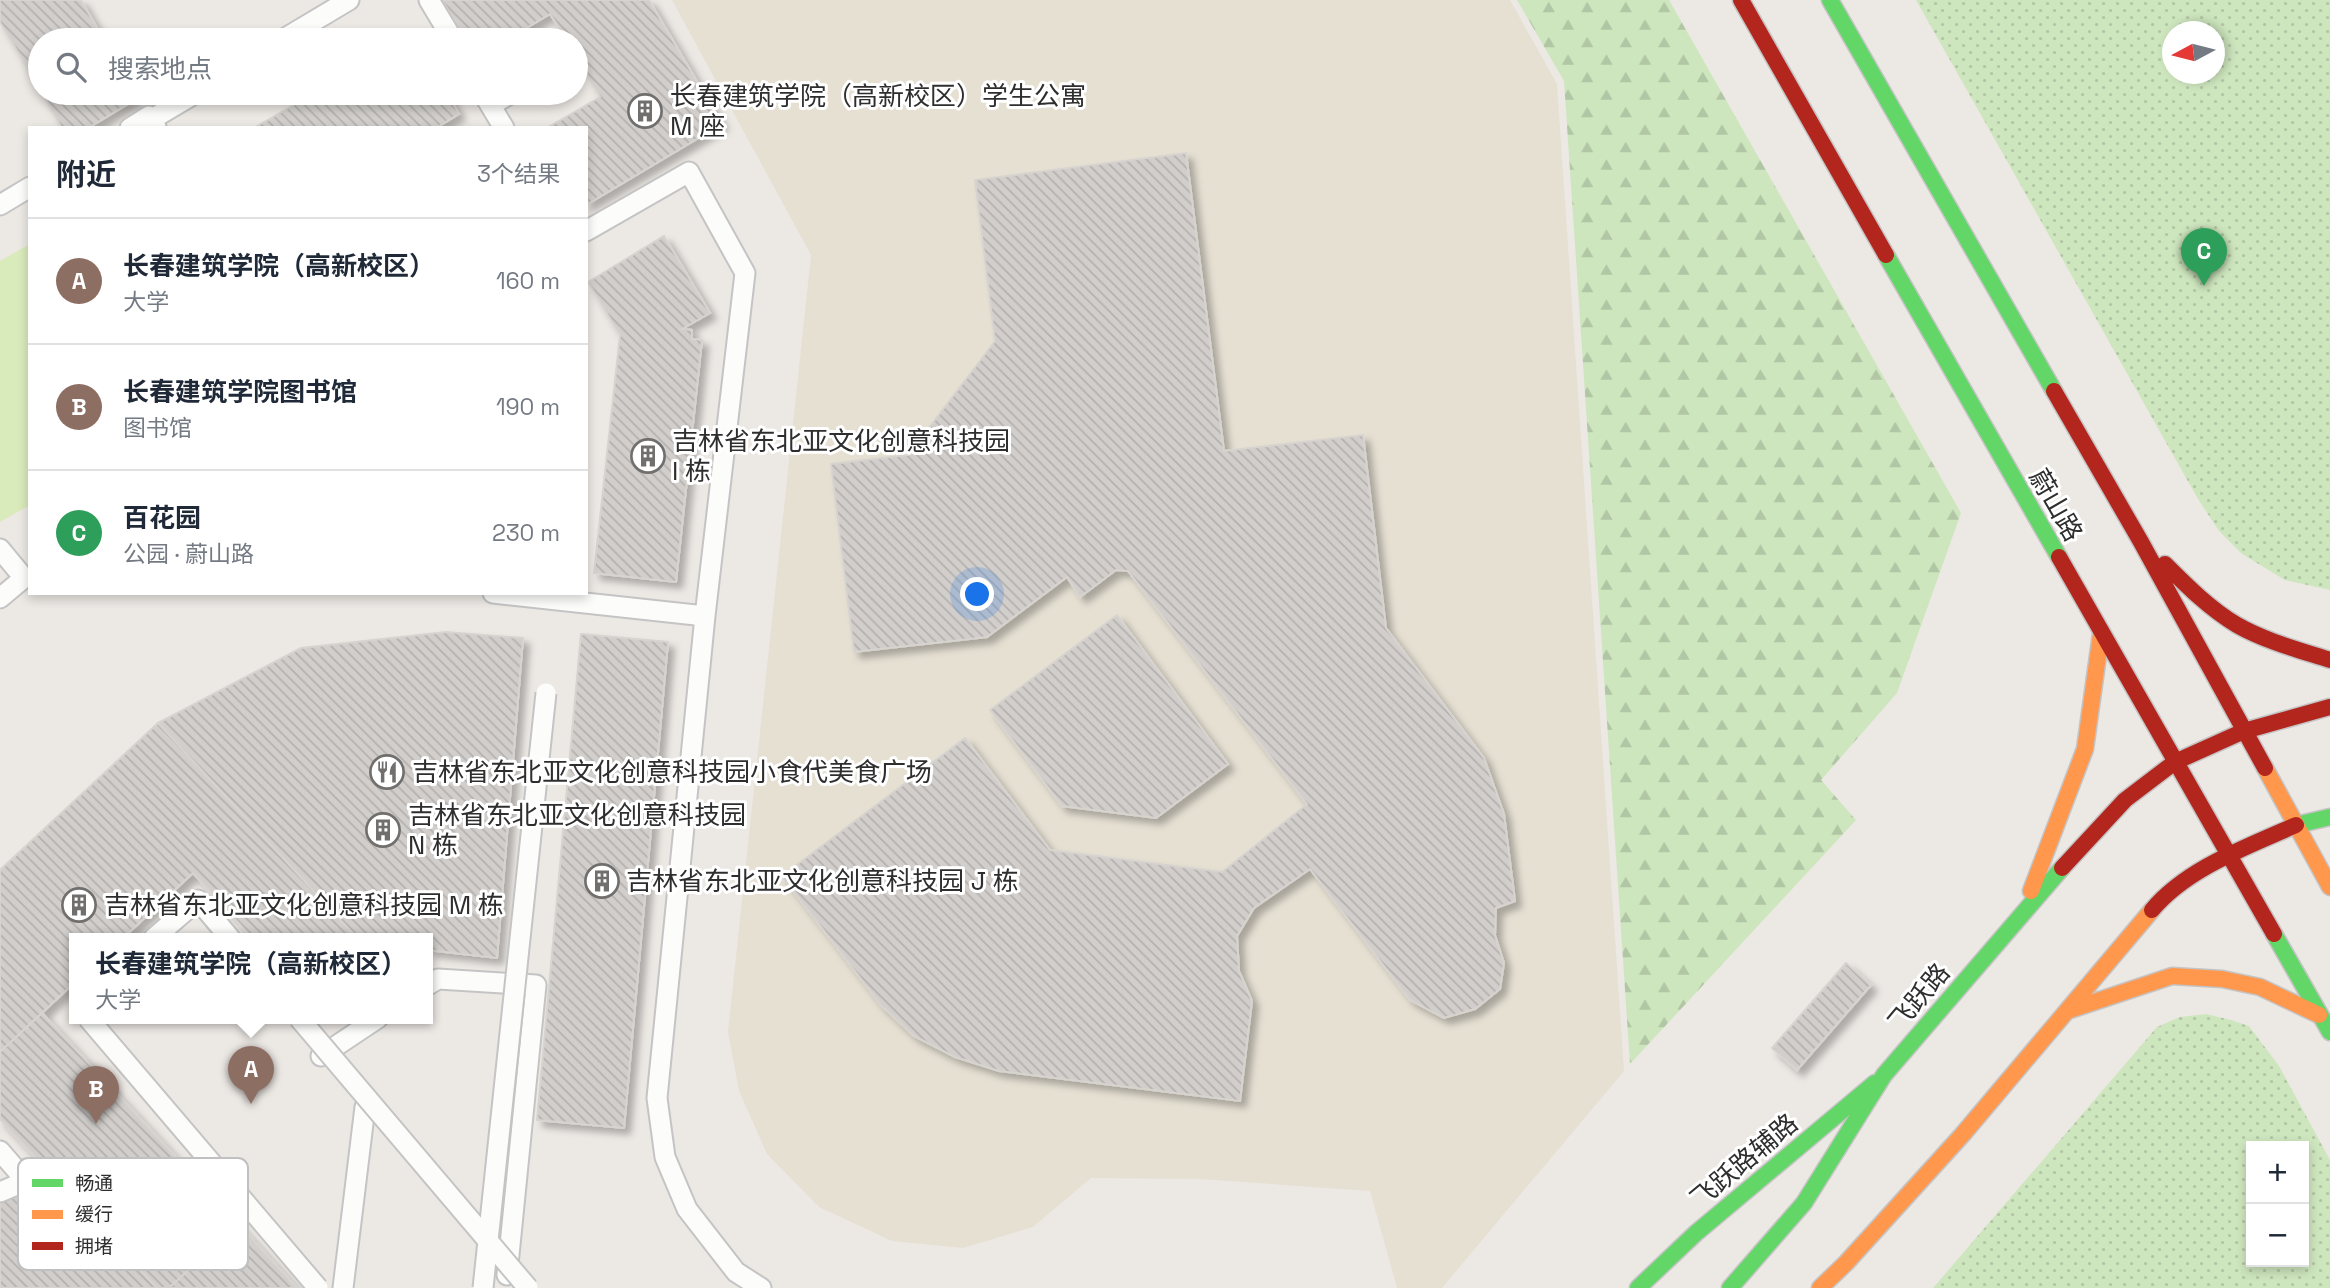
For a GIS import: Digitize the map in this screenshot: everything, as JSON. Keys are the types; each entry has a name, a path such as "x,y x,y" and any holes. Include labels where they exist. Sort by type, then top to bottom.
{"main road":[{"name":"蔚山路","path":"1741,0 2330,1032"},
{"path":"1830,0 2141,542 2330,887"},
{"path":"2141,542 2200,597 2236,624 2277,643 2330,660"},
{"path":"2022,912 2085,749 2101,634"},
{"name":"飞跃路","path":"1730,1288 1804,1203 1884,1075 2022,912 2125,800 2175,762 2244,730 2330,707"},
{"path":"1820,1288 1963,1134 2156,905 2175,887 2228,855 2296,825 2330,817"},
{"path":"2070,1010 2172,976 2222,979 2260,987 2319,1016"},
{"name":"飞跃路辅路","path":"1639,1288 1696,1233 1884,1075"},
{"path":"1837,1288 1846,1263"}],"lane":[{"path":"302,28 349,0"},
{"path":"429,0 446,28"},
{"path":"133,126 149,116 154,124 180,105"},
{"path":"491,105 503,126"},
{"path":"588,230 689,172 745,273 705,616 657,1098 665,1157 687,1209 737,1272 761,1288"},
{"path":"0,205 28,188"},
{"path":"0,549 24,578 0,598"},
{"path":"511,595 705,616"},
{"path":"484,1288 546,694"},
{"path":"161,933 198,900 226,933"},
{"path":"161,933 195,905 219,933"},
{"path":"433,982 438,979 536,985 512,1282"},
{"path":"295,1024 512,1282"},
{"path":"304,1024 528,1288"},
{"path":"321,1056 369,1024"},
{"path":"95,1026 206,1158"},
{"path":"343,1288 365,1107"},
{"path":"0,1151 18,1172"},
{"path":"0,1192 18,1184"},
{"path":"248,1207 316,1288"}],"shaded area":[{"path":"672,0 1510,0 1557,84 1624,1071 1442,1288 1397,1288 1370,1191 1201,1179 1091,1178 1033,1227 963,1248 892,1241 819,1207 767,1154 739,1091 728,1032 811,255"}],"green space":[{"path":"1517,0 1669,0 1961,513 1897,693 1821,780 1856,820 1630,1064 1564,81"},
{"path":"1916,0 2330,0 2330,590 2285,580 2242,554 2219,531 2198,499"},
{"path":"28,245 28,506 0,522 0,261"},
{"path":"2206,1014 2231,1020 2249,1026 2279,1066 2330,1160 2330,1288 1933,1288 2157,1027 2180,1017"}],"building":[{"path":"0,0 81,0 97,28 28,28 28,70 0,22"},
{"name":"长春建筑学院（高新校区）学生公寓 M 座","path":"442,0 649,0 722,124 588,204 588,126 550,126 600,97 588,76 588,28 559,28 550,14 526,28 459,28"},
{"path":"49,105 126,105 91,126 61,126"},
{"path":"293,105 454,105 459,114 439,126 257,126"},
{"path":"1186,153 1224,451 1363,435 1386,628 1484,758 1504,814 1515,901 1496,908 1495,935 1504,963 1500,989 1475,1009 1444,1018 1410,1000 1310,869 1254,908 1237,936 1239,971 1252,1001 1240,1101 999,1071 955,1057 914,1036 881,1005 782,876 965,738 1050,850 1222,872 1307,804 1128,571 1116,570 1080,597 1067,577 987,637 854,652 831,464 908,455 995,341 975,180"},
{"name":"吉林省东北亚文化创意科技园 I 栋","path":"664,236 710,313 682,329 692,330 692,339 702,340 676,582 594,573 620,335 588,282"},
{"path":"1117,615 1228,764 1156,818 1062,806 990,710"},
{"name":"吉林省东北亚文化创意科技园 N 栋","path":"446,632 523,638 497,958 433,951 433,933 352,933 158,723 301,648"},
{"name":"吉林省东北亚文化创意科技园 J 栋","path":"581,634 668,642 624,1128 537,1120"},
{"name":"吉林省东北亚文化创意科技园 M 栋","path":"158,723 352,933 247,933 193,873 128,933 69,933 69,988 0,1052 0,870"},
{"path":"1846,963 1871,985 1797,1070 1772,1048"},
{"path":"42,1013 177,1158 36,1158 0,1119 0,1052"},
{"path":"18,1195 18,1270 140,1270 157,1288 0,1288 0,1203"},
{"path":"248,1235 297,1288 169,1288 188,1270 248,1270"},
{"path":"140,1270 188,1270 169,1288 157,1288"}],"traffic: fast":[{"path":"1830,0 2054,391"},
{"path":"1886,255 2059,557"},
{"path":"2296,825 2330,817"},
{"path":"1730,1288 1804,1203 1884,1075 2062,868"},
{"path":"2274,934 2330,1032"},
{"path":"1638,1288 1696,1233 1875,1083"}],"traffic: slow":[{"path":"2031,891 2085,749 2101,634"},
{"path":"2265,768 2330,887"},
{"path":"1820,1288 1963,1134 2152,910"},
{"path":"2070,1010 2172,976 2222,979 2260,987 2319,1015"}],"traffic: jam":[{"path":"1741,0 1886,255"},
{"path":"2054,391 2141,542 2265,768"},
{"path":"2059,557 2274,934"},
{"path":"2165,564 2190,589 2237,625 2330,660"},
{"path":"2244,731 2330,707"},
{"path":"2062,868 2125,800 2175,762 2244,731"},
{"path":"2152,910 2166,895 2200,870 2296,825"}],"place":[{"name":"长春建筑学院（高新校区）学生公寓 M 座","path":"645,111"},
{"name":"百花园","path":"2204,286"},
{"name":"吉林省东北亚文化创意科技园 I 栋","path":"648,456"},
{"name":"吉林省东北亚文化创意科技园小食代美食广场","path":"387,772"},
{"name":"吉林省东北亚文化创意科技园 N 栋","path":"383,830"},
{"name":"吉林省东北亚文化创意科技园 J 栋","path":"602,881"},
{"name":"吉林省东北亚文化创意科技园 M 栋","path":"79,905"},
{"name":"长春建筑学院（高新校区）","path":"251,1104"},
{"name":"长春建筑学院图书馆","path":"96,1124"}]}
